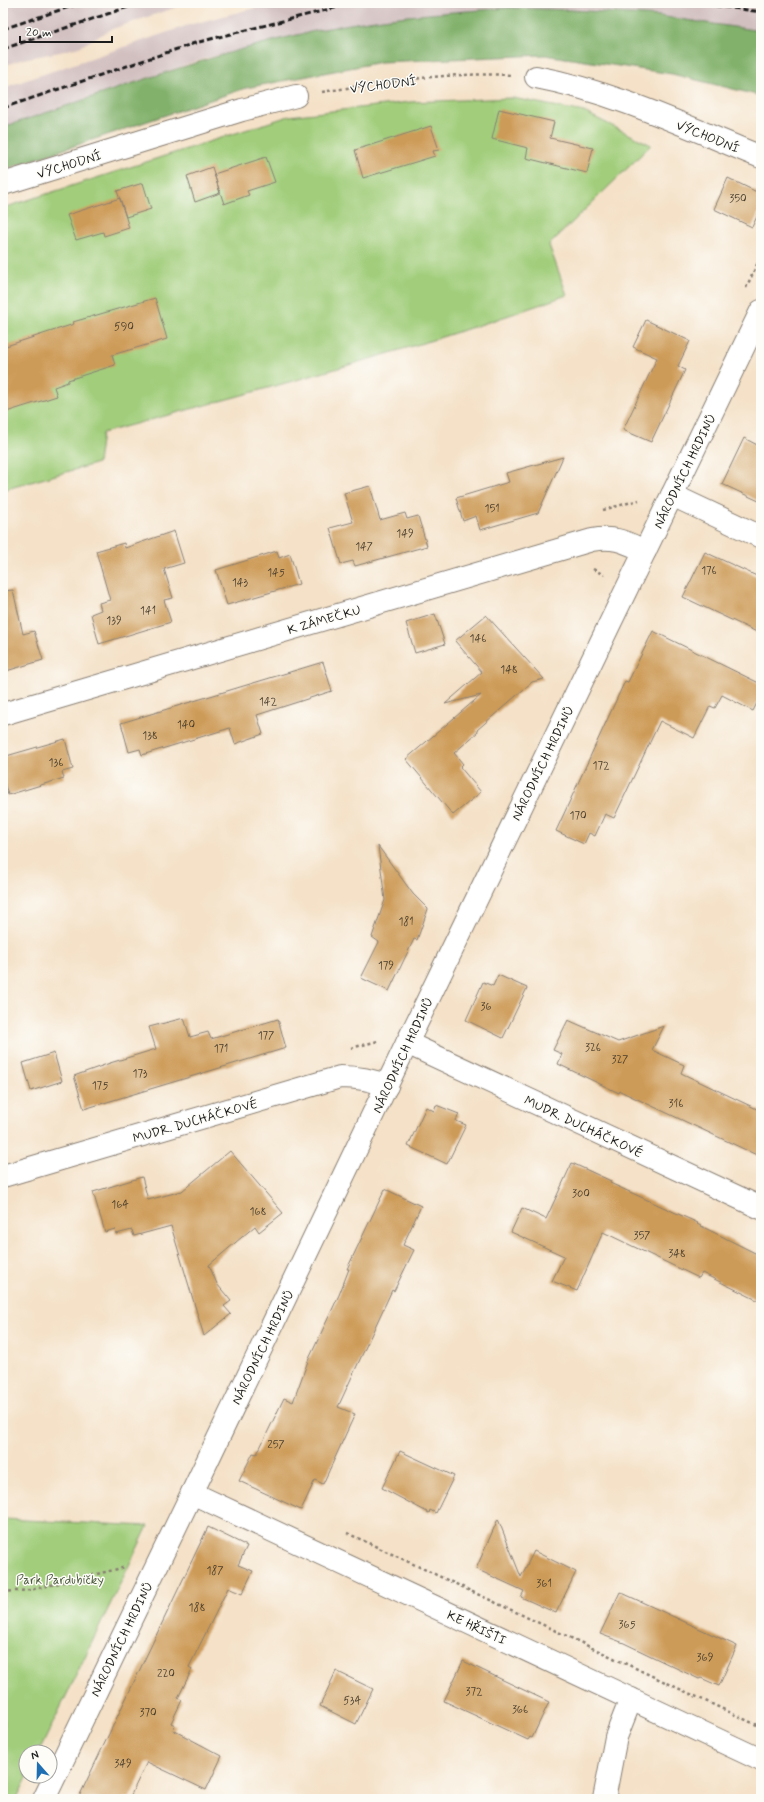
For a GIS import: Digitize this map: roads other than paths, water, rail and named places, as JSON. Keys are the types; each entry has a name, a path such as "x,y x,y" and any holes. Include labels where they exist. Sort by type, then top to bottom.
{"street":[{"name":"VÝCHODNÍ","path":"536,77 601,92 761,157"},
{"name":"VÝCHODNÍ","path":"3,184 242,110 296,96"},
{"name":"NÁRODNÍCH HRDINŮ","path":"44,1799 406,1044 761,311"},
{"path":"672,495 761,537"},
{"name":"K ZÁMEČKU","path":"3,714 592,540 604,538 620,540 645,551"},
{"name":"MUDR. DUCHÁČKOVÉ","path":"406,1044 761,1208"},
{"name":"MUDR. DUCHÁČKOVÉ","path":"3,1176 340,1077 362,1077 377,1081 387,1086"},
{"name":"KE HŘIŠTI","path":"192,1493 630,1700 761,1760"},
{"path":"604,1799 616,1737 630,1700"}],"railway":[{"path":"3,29 81,3"},
{"path":"3,49 140,3"},
{"path":"3,108 195,43 342,6 368,3"},
{"path":"697,3 761,12"}],"park label":[{"name":"Park Pardubičky","path":"60,1579"}]}
